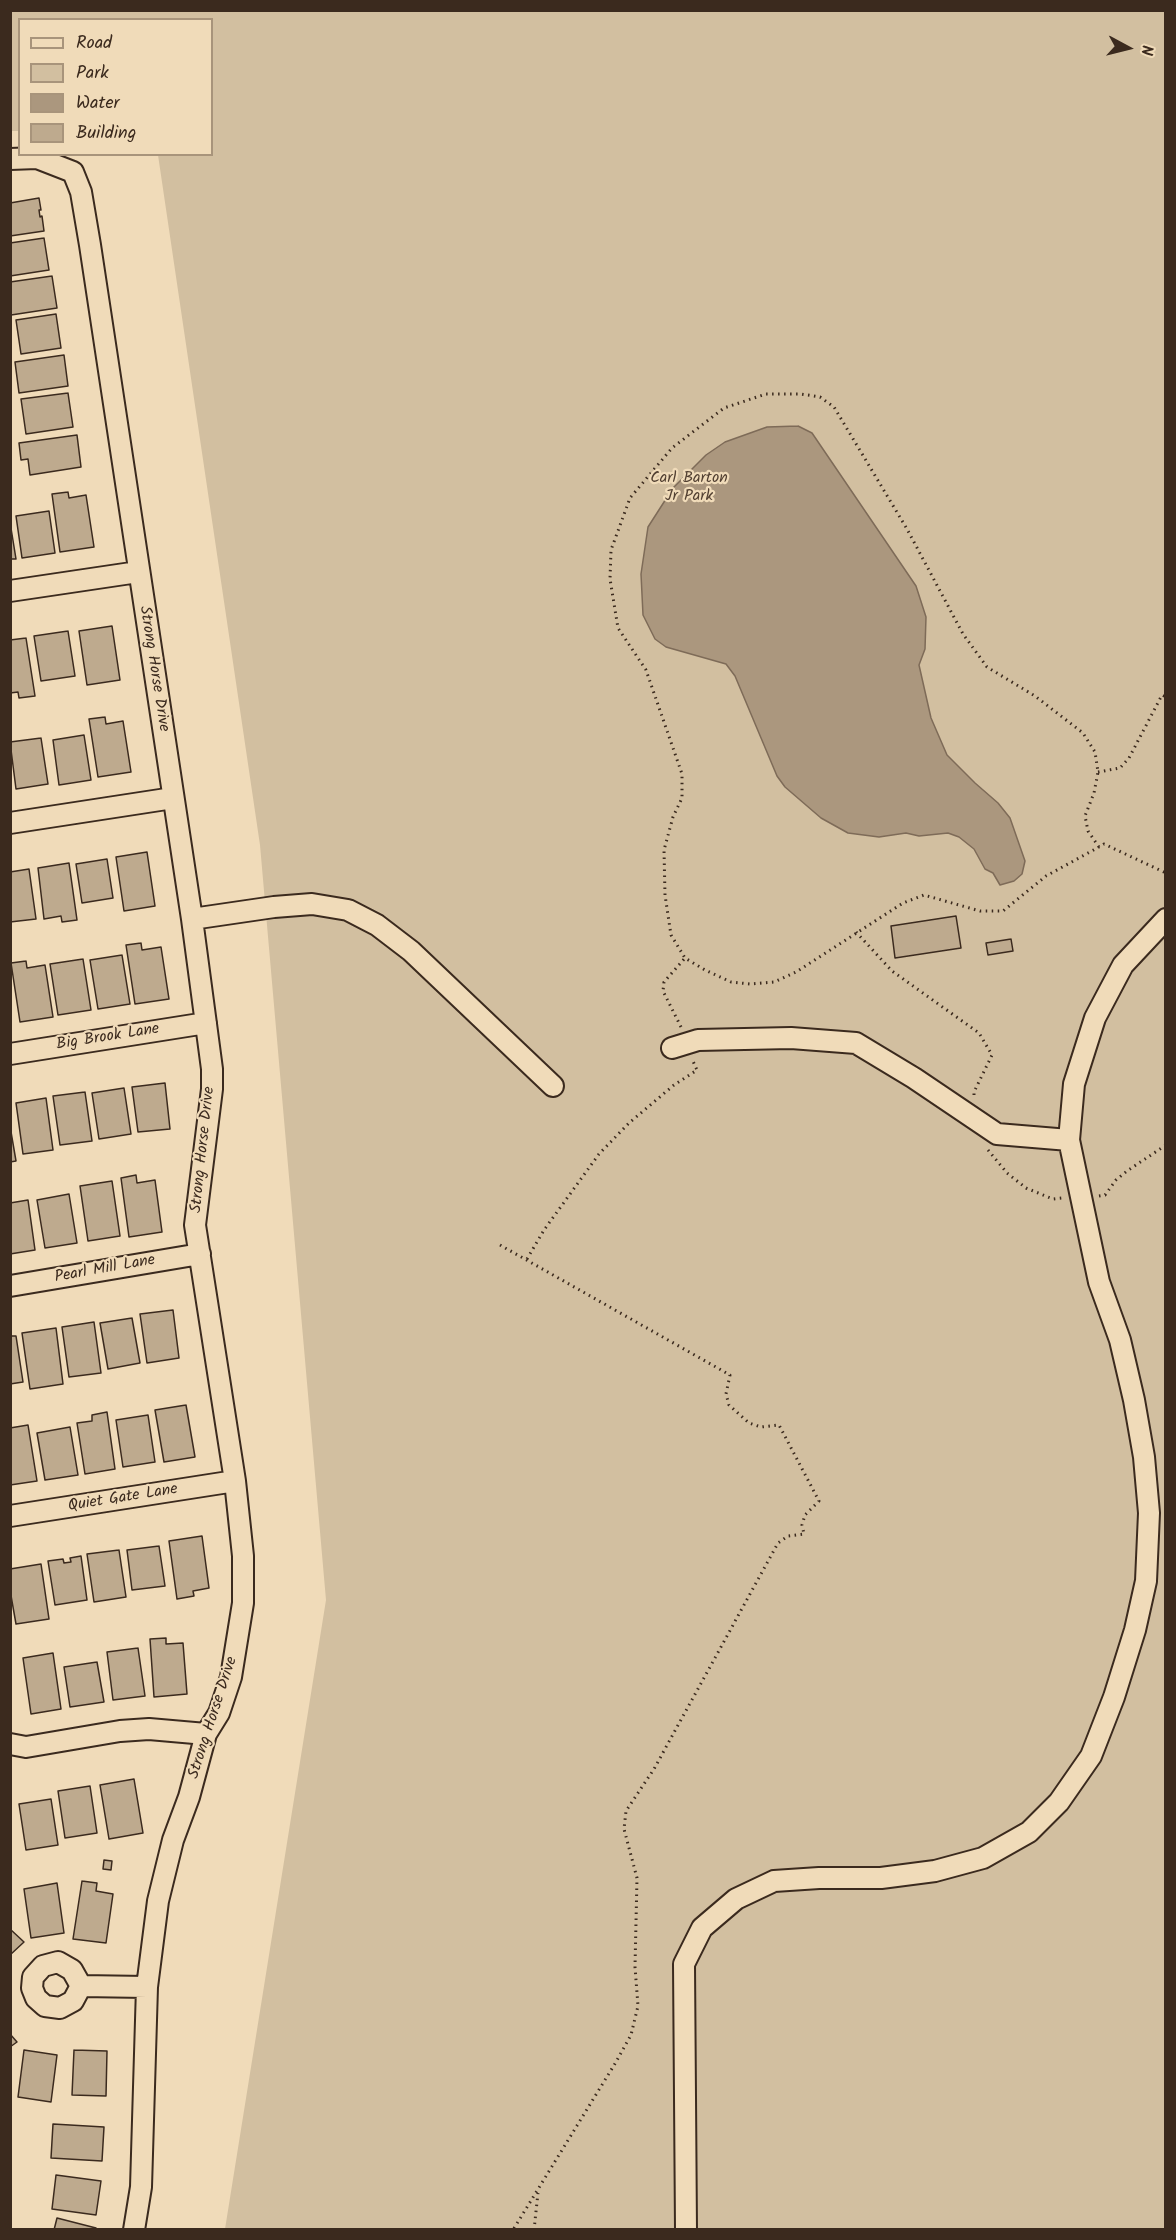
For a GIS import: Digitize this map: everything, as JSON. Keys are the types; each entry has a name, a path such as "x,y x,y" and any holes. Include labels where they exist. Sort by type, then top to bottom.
{"street":[{"name":"Strong Horse Drive","path":"10,159 37,158 73,172 81,192 90,245 192,918 212,1069 212,1089 195,1225 235,1481 243,1556 243,1603 231,1677 219,1713 207,1734 189,1797 173,1840 158,1901 147,1986 141,2187 134,2229"},
{"path":"10,591 138,572"},
{"path":"10,823 173,798"},
{"path":"192,918 312,904 348,910 377,925 411,951 554,1086"},
{"path":"686,2229 684,1964 702,1928 736,1899 774,1881 881,1878 924,1873 983,1858 1029,1832 1059,1802 1091,1756 1114,1697 1135,1630 1146,1581 1149,1514 1144,1457 1134,1400 1120,1340 1099,1282 1069,1140 1074,1084 1095,1018 1123,964 1166,919"},
{"name":"Big Brook Lane","path":"10,1054 206,1023"},
{"path":"680,1046 698,1040 790,1038 856,1043 914,1078 997,1134 1069,1140"},
{"name":"Pearl Mill Lane","path":"10,1286 200,1254"},
{"name":"Quiet Gate Lane","path":"10,1516 235,1481"},
{"path":"10,1744 26,1747 120,1731 149,1729 207,1734"},
{"path":"81,1986 147,1986"}],"path":[{"path":"1099,847 1088,831 1085,816 1094,793 1098,772 1095,752 1083,733 1035,696 987,667 963,634 907,529 834,407 820,397 801,394 766,394 724,408 672,448 630,498 611,550 610,579 618,628 646,670 682,774 682,798 673,818 664,850 665,895 671,935 685,958 731,982 750,984 774,982 796,972 903,903 924,895 980,911 1002,911 1046,876 1099,847 1104,844 1166,873"},
{"path":"1098,772 1120,768 1162,695 1166,697"},
{"path":"856,932 892,971 978,1033 992,1055 974,1092 974,1107 988,1150 1007,1173 1026,1188 1053,1198 1105,1195 1116,1180 1166,1145"},
{"path":"526,1260 544,1230 599,1154 629,1123 674,1085 697,1070 680,1046 663,991 664,982 669,974 685,958"},
{"path":"500,1245 730,1375 726,1394 729,1405 749,1423 761,1427 779,1425 819,1502 805,1515 802,1525 804,1534 788,1536 778,1543 654,1769 626,1810 624,1829 637,1878 635,1967 639,2006 631,2035 616,2062 513,2229"},
{"path":"534,2229 537,2196 541,2186"}],"green space":[{"name":"Carl Barton Jr Park","path":"11,11 1165,11 1165,2229 225,2229 326,1600 260,845 158,156 213,156 213,18 18,18 18,131 11,131"}],"water":[{"path":"798,426 812,433 916,586 926,617 925,649 919,665 931,718 947,755 998,803 1010,818 1025,861 1022,874 1014,881 1000,885 993,873 985,869 974,849 959,837 948,833 919,836 906,833 879,837 848,833 821,818 785,787 777,776 735,676 726,664 666,647 655,639 643,615 641,574 648,527 673,488 706,455 725,442 767,427"}],"building":[{"path":"39,198 40,217 42,216 44,231 10,236 10,203"},
{"path":"44,238 49,270 10,276 10,243"},
{"path":"52,276 57,308 11,315 10,282"},
{"path":"56,314 61,348 21,354 16,320"},
{"path":"64,355 68,386 19,393 15,362"},
{"path":"68,393 73,427 26,434 21,399"},
{"path":"77,435 81,467 30,475 28,459 21,460 19,443"},
{"path":"68,492 69,498 86,495 94,547 60,552 52,494"},
{"path":"49,511 55,553 22,558 16,516"},
{"path":"10,522 16,559 10,559"},
{"path":"112,626 120,680 87,685 79,631"},
{"path":"68,631 75,676 41,681 34,636"},
{"path":"26,638 35,696 19,698 18,692 10,693 10,640"},
{"path":"105,717 106,724 123,721 131,772 98,777 89,719"},
{"path":"84,735 91,780 59,785 53,740"},
{"path":"41,738 48,784 16,789 10,742"},
{"path":"147,852 155,906 124,911 116,857"},
{"path":"107,859 113,898 82,903 76,864"},
{"path":"69,863 77,920 62,922 61,916 44,919 38,868"},
{"path":"29,869 36,919 10,922 10,872"},
{"path":"956,916 961,948 895,958 891,926"},
{"path":"1011,939 1013,951 988,955 986,943"},
{"path":"141,943 142,950 161,947 169,999 135,1004 126,945"},
{"path":"122,955 130,1004 98,1009 90,960"},
{"path":"83,959 91,1010 58,1015 50,964"},
{"path":"26,961 27,968 45,965 53,1017 20,1022 11,963"},
{"path":"165,1083 170,1129 138,1132 132,1087"},
{"path":"124,1088 131,1134 99,1139 92,1093"},
{"path":"85,1092 92,1141 60,1145 53,1096"},
{"path":"46,1098 53,1150 23,1154 16,1103"},
{"path":"10,1126 16,1161 10,1162"},
{"path":"136,1175 137,1183 155,1180 162,1232 129,1237 121,1178"},
{"path":"112,1181 120,1236 88,1241 80,1186"},
{"path":"69,1194 77,1243 45,1248 37,1200"},
{"path":"28,1200 35,1250 10,1254 10,1203"},
{"path":"173,1310 179,1358 147,1363 140,1314"},
{"path":"132,1318 140,1363 108,1369 100,1323"},
{"path":"94,1322 101,1373 69,1377 62,1327"},
{"path":"56,1328 63,1384 30,1389 22,1333"},
{"path":"10,1336 16,1336 23,1382 10,1384"},
{"path":"186,1405 195,1457 164,1462 155,1410"},
{"path":"107,1412 115,1469 85,1474 77,1423 92,1421 92,1415"},
{"path":"148,1415 155,1462 123,1467 116,1420"},
{"path":"28,1425 37,1481 10,1485 10,1428"},
{"path":"70,1427 78,1475 45,1480 37,1433"},
{"path":"202,1536 209,1588 193,1591 194,1596 177,1599 169,1541"},
{"path":"159,1546 165,1586 132,1590 127,1550"},
{"path":"119,1550 126,1597 94,1602 87,1554"},
{"path":"81,1556 87,1600 55,1605 48,1561 63,1559 64,1563 71,1562 70,1558"},
{"path":"41,1564 49,1619 16,1624 10,1590 10,1569"},
{"path":"166,1638 166,1644 183,1643 187,1694 154,1697 150,1639"},
{"path":"138,1648 145,1696 113,1700 107,1652"},
{"path":"53,1653 61,1709 31,1714 23,1658"},
{"path":"97,1662 104,1702 70,1707 64,1667"},
{"path":"134,1779 143,1833 109,1839 100,1785"},
{"path":"90,1786 97,1833 65,1838 58,1791"},
{"path":"51,1799 58,1845 26,1850 19,1804"},
{"path":"104,1860 112,1861 111,1870 103,1869"},
{"path":"82,1881 97,1883 96,1891 113,1894 106,1943 73,1939"},
{"path":"57,1883 64,1933 31,1938 24,1889"},
{"path":"10,1929 24,1942 10,1955"},
{"path":"10,2034 17,2042 10,2047"},
{"path":"24,2050 57,2055 51,2102 18,2097"},
{"path":"74,2050 107,2051 106,2096 72,2095"},
{"path":"53,2124 104,2127 102,2161 51,2158"},
{"path":"56,2175 101,2181 96,2215 52,2209"},
{"path":"57,2218 96,2228 96,2230 54,2230"}]}
